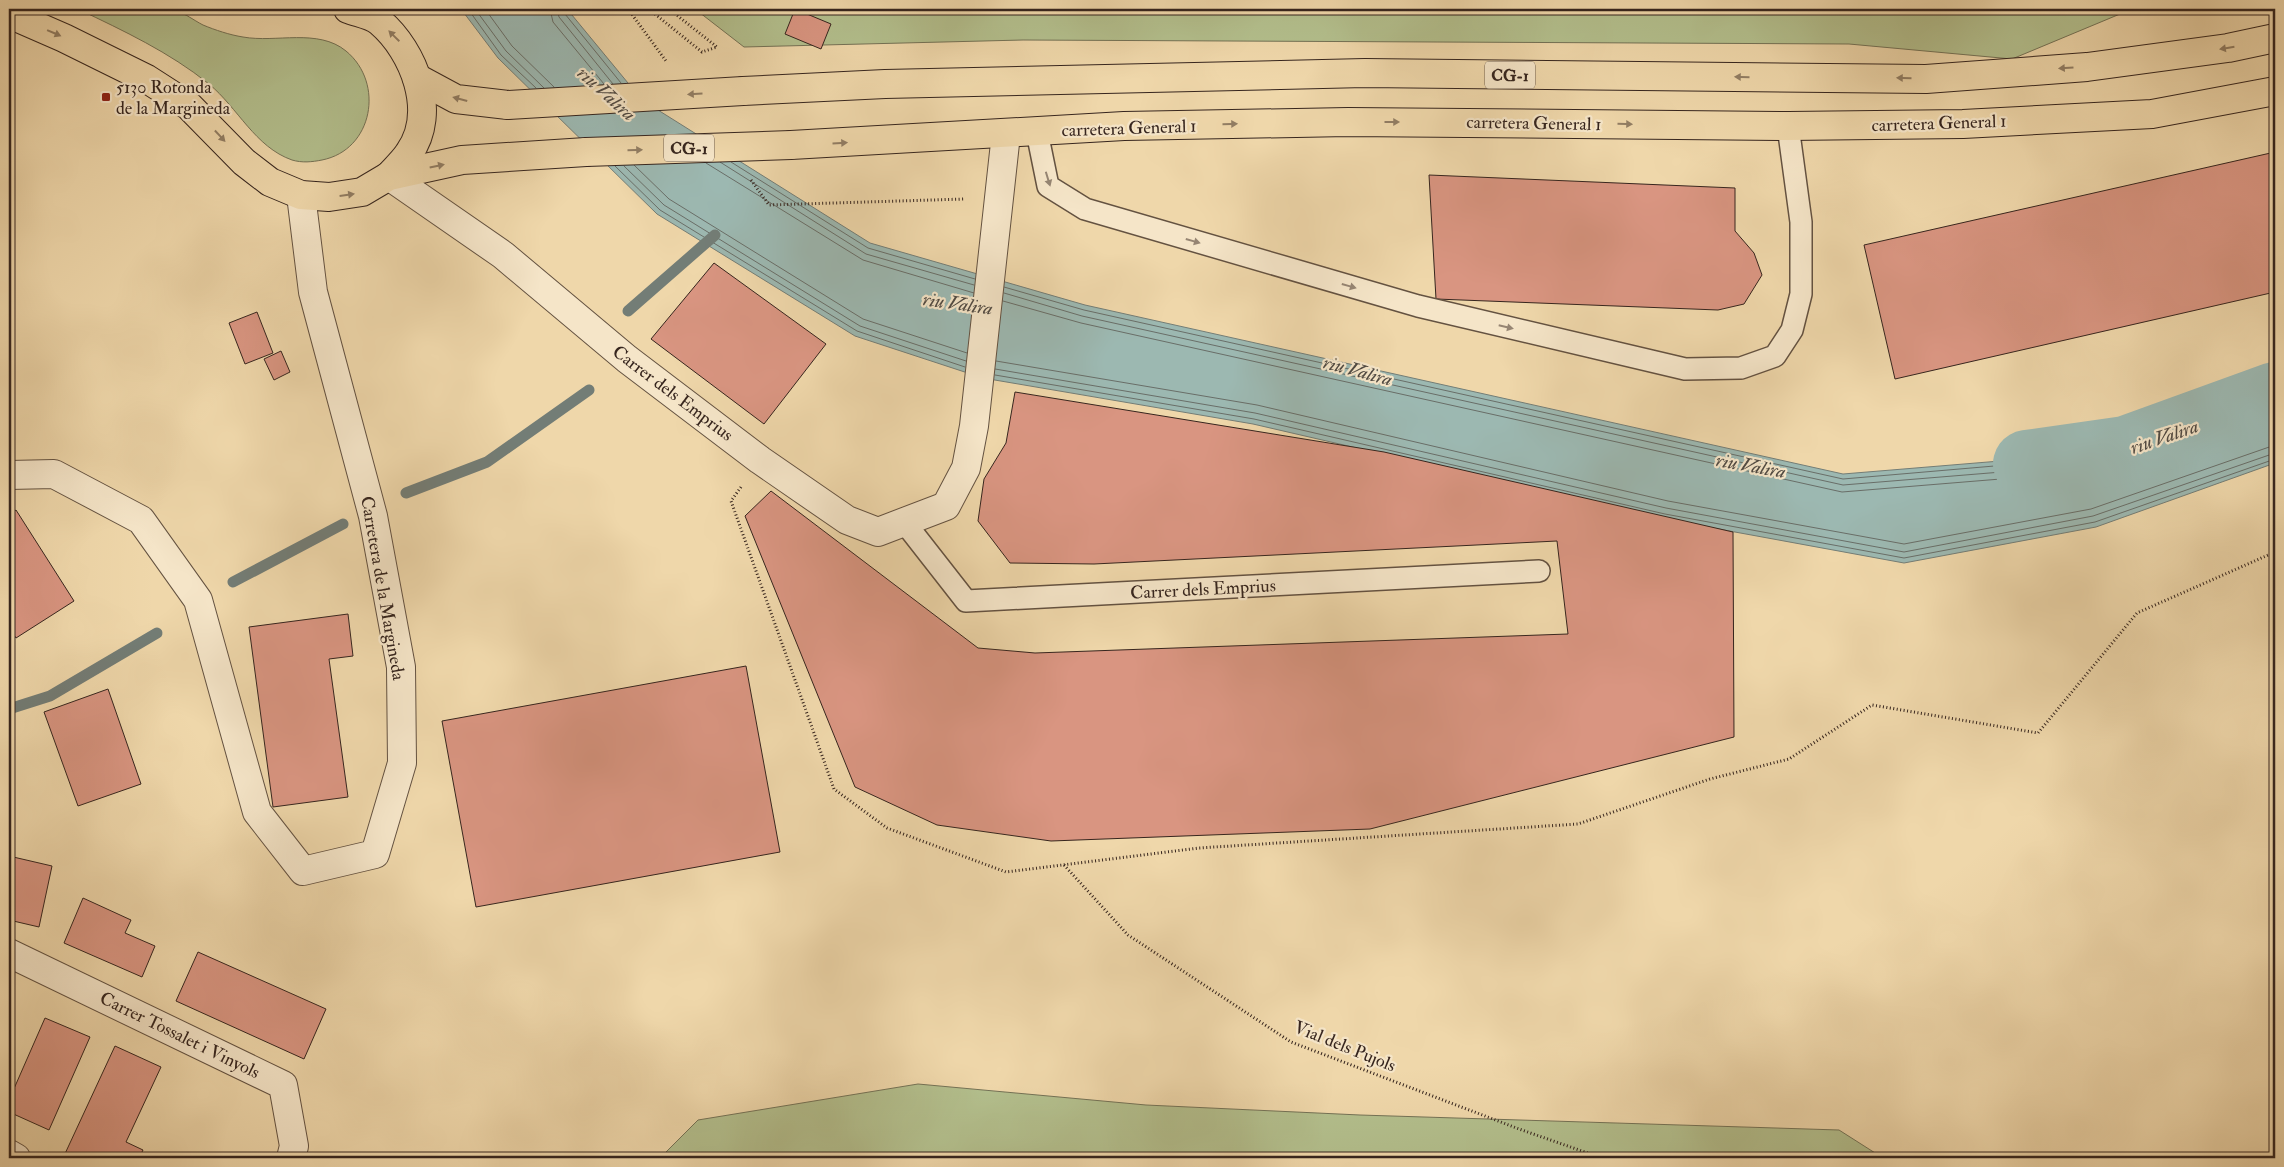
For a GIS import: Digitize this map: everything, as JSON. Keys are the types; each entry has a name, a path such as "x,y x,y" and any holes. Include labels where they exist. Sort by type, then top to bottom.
{"highway":[{"name":"CG-1","path":"9,14 64,38 147,79 189,106 244,162 270,182 301,195 329,197 362,192 389,176 410,152 420,129 421,99 417,78 414,67 399,41 378,20 348,9"},
{"name":"CG-1","path":"417,78 456,99 508,106 886,84 1364,73 1926,79 2087,66 2228,48 2275,38"},
{"name":"carretera General 1","path":"389,176 462,160 586,152 792,145 1124,126 1348,122 1788,126 1963,124 2152,114 2275,91"}],"street":[{"name":"Carrer dels Emprius","path":"389,176 503,255 627,359 760,460 847,520 878,532 946,506 966,468 974,426 1006,134"},
{"name":"Carretera de la Margineda","path":"9,475 54,474 141,520 198,600 257,812 303,871 375,854 402,763 401,668 373,516 313,292 301,195"},
{"name":"Carrer Tossalet i Vinyols","path":"9,953 283,1085 294,1146 291,1158"},
{"path":"9,1154 16,1158"}],"lane":[{"path":"1037,132 1048,186 1085,209 1418,306 1685,369 1742,368 1775,356 1792,330 1801,294 1801,222 1788,126"},
{"name":"Carrer dels Emprius","path":"905,523 966,601 1539,571"}],"path":[{"path":"631,9 655,14 702,52 717,46 669,9"},
{"path":"760,460 731,501 834,789 887,828 1006,872 1199,848 1578,824 1710,779 1789,759 1872,705 2038,733 2136,613 2275,552"},
{"name":"Vial dels Pujols","path":"1064,865 1128,935 1291,1042 1519,1129 1602,1158"}],"green space":[{"path":"136,7 169,9 182,13 208,27 238,36 310,38 335,44 346,51 358,64 366,80 369,97 368,114 362,130 353,143 339,154 322,160 303,162 292,160 279,154 257,137 229,104 194,72 146,43 78,9"},
{"path":"695,9 2132,9 2012,59 1849,44 1023,40 744,47"},
{"path":"918,1084 1146,1105 1360,1115 1839,1130 1883,1158 660,1158 698,1120"}],"water":[{"path":"461,9 567,9 642,100 870,243 1085,305 1843,474 2133,450 2275,395 2275,463 2096,527 1904,563 1664,519 1253,424 983,378 855,336 657,214 498,58"}],"building":[{"path":"795,9 831,24 821,49 785,34"},
{"path":"2275,152 2275,292 1895,379 1864,245"},
{"path":"1429,175 1735,188 1735,231 1754,253 1762,275 1744,304 1718,310 1436,299"},
{"path":"714,263 826,344 764,424 651,339"},
{"path":"257,312 273,353 245,364 229,323"},
{"path":"281,351 290,372 274,380 264,359"},
{"path":"1015,392 1384,452 1733,532 1734,737 1370,829 1051,841 937,825 855,787 745,516 771,491 978,648 1035,653 1568,634 1557,541 1094,564 1010,563 978,521 984,479 1006,443"},
{"path":"16,510 74,601 16,638 9,627 9,515"},
{"path":"348,614 353,656 329,659 348,797 273,807 249,627"},
{"path":"746,666 780,852 476,907 442,721"},
{"path":"108,689 141,784 78,806 44,712"},
{"path":"9,856 52,866 39,927 9,920"},
{"path":"83,898 131,920 125,933 155,946 142,977 64,943"},
{"path":"198,952 326,1009 304,1059 176,1001"},
{"path":"45,1018 90,1037 49,1130 9,1112 9,1100"},
{"path":"115,1046 161,1067 126,1142 143,1150 139,1158 63,1158"}],"waterway":[{"path":"628,311 715,235"},
{"path":"406,493 487,462 589,390"},
{"name":"riu Valira","path":"2027,464 2126,450 2275,396"},
{"path":"233,582 343,524"},
{"path":"9,709 50,696 157,633"}],"place":[{"name":"5130 Rotonda de la Margineda","path":"106,97"}]}
